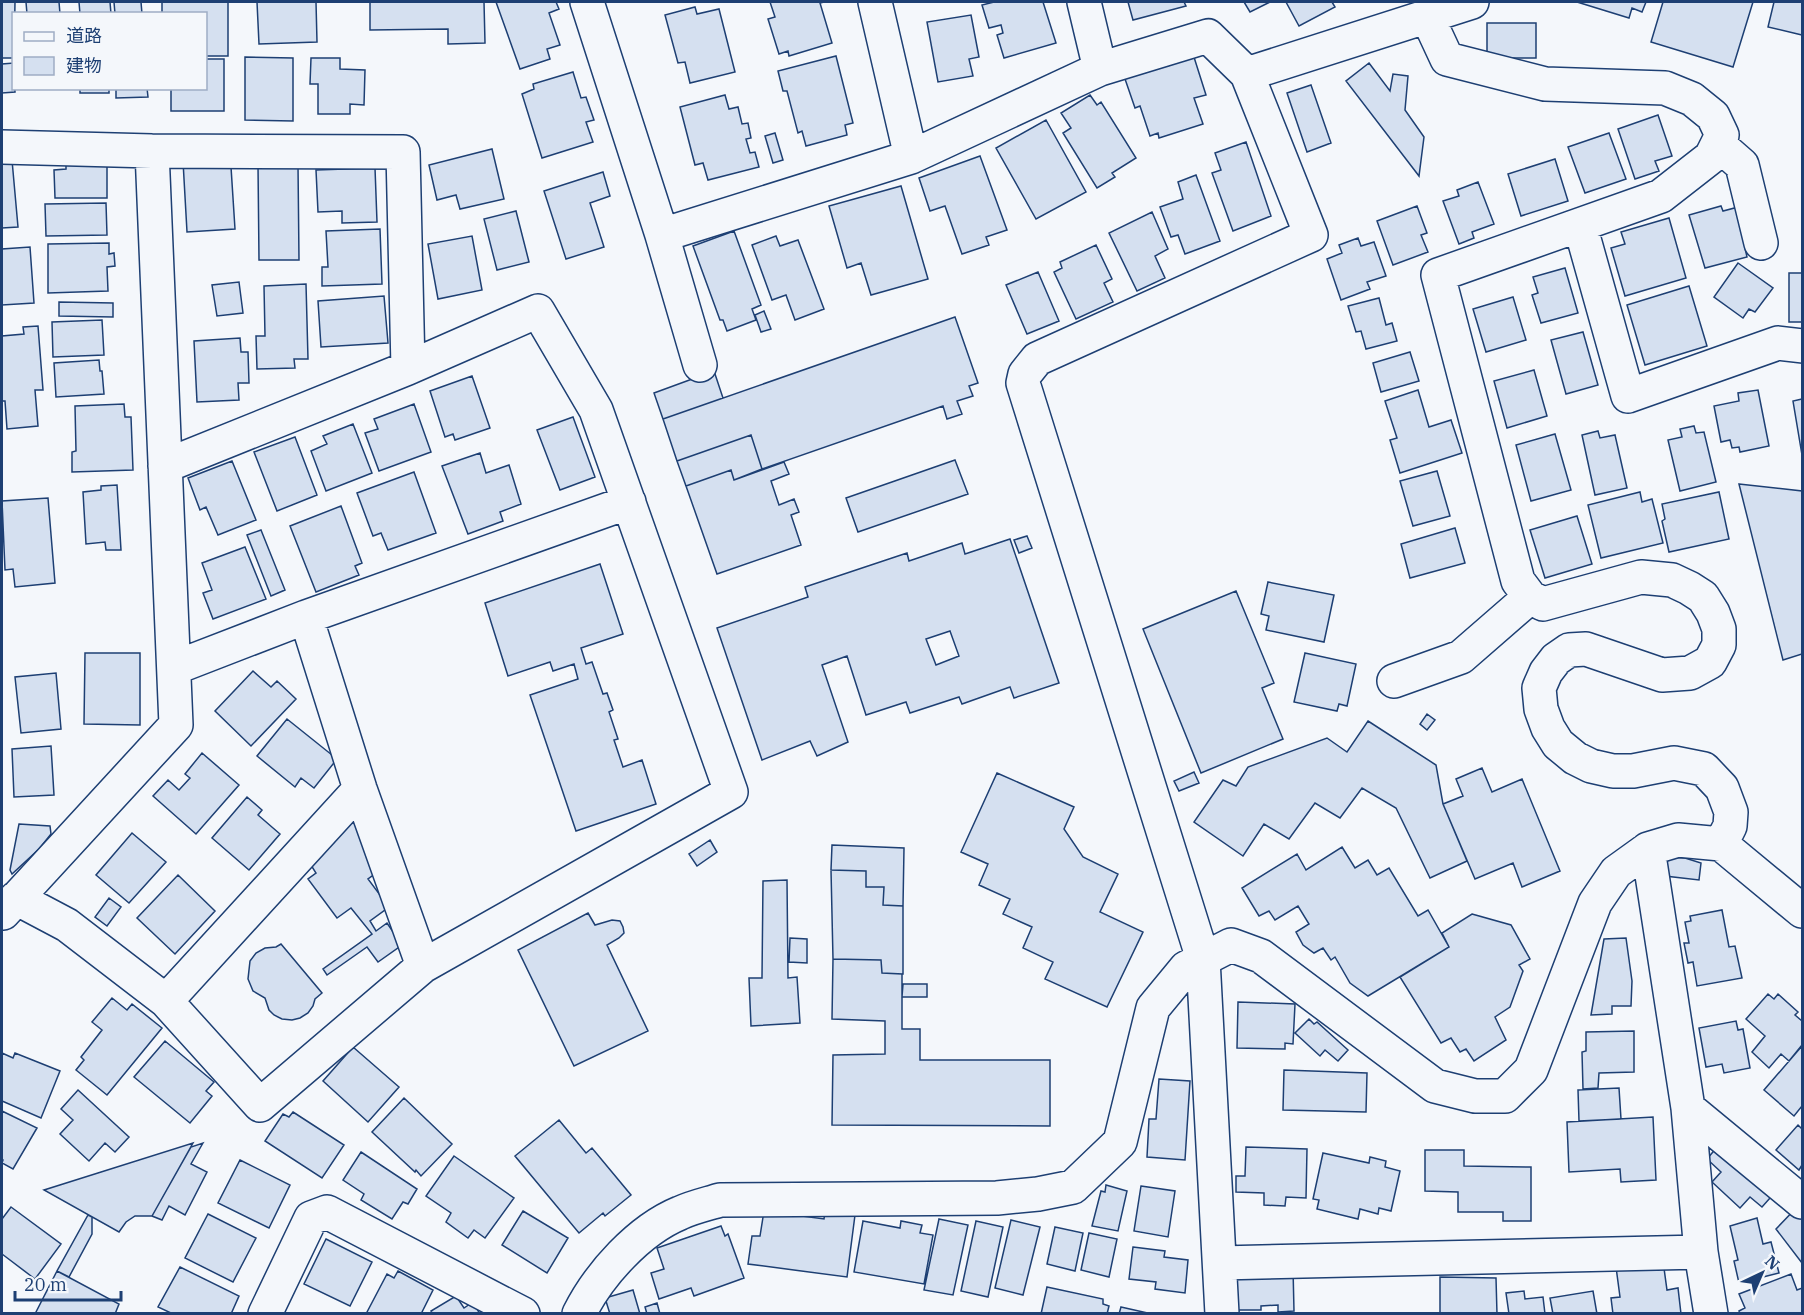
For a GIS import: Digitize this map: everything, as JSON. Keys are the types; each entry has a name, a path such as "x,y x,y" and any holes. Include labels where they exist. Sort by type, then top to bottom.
{"street":[{"path":"587,2 662,236 700,364"},
{"path":"875,2 911,157"},
{"path":"1084,2 1100,69"},
{"path":"1247,74 1472,2"},
{"path":"1427,16 1447,59 1545,84 1665,88 1692,99 1713,116 1722,135 1711,157 1661,196 1438,275 1518,581 1530,597 1543,604 1641,577 1672,580 1703,597 1719,629 1719,645 1710,662 1690,673 1662,675 1587,649 1569,650 1556,659 1546,672 1539,688 1541,709 1548,728 1558,744 1575,758 1591,766 1613,771 1633,771 1674,763 1704,769 1722,788 1731,812 1730,826 1721,844"},
{"path":"662,236 911,157 1100,69 1208,36 1247,74 1311,235 1037,359 1025,374 1023,383 1203,959 1222,1314"},
{"path":"1718,144 1742,165 1761,243"},
{"path":"2,147 152,151 403,152 408,368"},
{"path":"152,151 165,466 174,668 176,725 9,906 68,925 166,1002 260,1105 423,966 731,792 596,410 538,311 408,368 165,466"},
{"path":"1580,225 1628,396 1778,342 1803,346"},
{"path":"174,668 306,617 629,502"},
{"path":"1394,681 1461,657 1530,597"},
{"path":"306,617 360,789 423,966"},
{"path":"166,1002 360,789"},
{"path":"579,1314 588,1296 617,1258 644,1235 679,1213 720,1200 997,1198 1038,1194 1073,1187 1120,1142 1153,1008 1186,968 1231,945 1261,956 1435,1086 1475,1096 1505,1096 1531,1070 1595,903 1616,872 1648,849 1678,840 1721,844 1803,911"},
{"path":"1648,849 1688,1108 1701,1252 1712,1314"},
{"path":"1688,1108 1803,1202"},
{"path":"265,1314 311,1218 327,1212 523,1314"},
{"path":"1220,1263 1701,1252"}],"building":[{"path":"2,2 15,2 15,12 12,12 12,58 2,58"},
{"path":"26,2 59,2 60,12 27,12"},
{"path":"79,2 110,2 111,12 80,12"},
{"path":"114,2 141,2 142,12 115,12"},
{"path":"162,2 228,2 228,56 207,56 207,12 162,12"},
{"path":"257,2 316,2 317,42 259,44"},
{"path":"370,2 484,2 485,43 448,44 448,29 370,30"},
{"path":"496,2 556,2 559,9 549,13 560,45 547,49 550,59 520,69"},
{"path":"770,2 824,2 820,3 832,43 789,56 788,51 779,54 768,19 775,17"},
{"path":"994,2 1043,2 1056,43 1004,58 997,35 1003,33 1001,25 989,28 982,5"},
{"path":"1128,2 1184,2 1186,6 1133,20"},
{"path":"1244,2 1270,2 1250,12"},
{"path":"1286,2 1332,2 1335,7 1299,26"},
{"path":"1577,2 1646,2 1642,12 1632,8 1629,18"},
{"path":"1663,2 1753,2 1733,67 1651,42"},
{"path":"1774,2 1802,2 1802,35 1768,27"},
{"path":"695,7 697,14 719,9 735,72 690,83 685,62 678,63 665,15"},
{"path":"971,15 979,57 969,59 973,76 938,82 927,22"},
{"path":"1487,23 1536,23 1536,58 1487,58"},
{"path":"1193,54 1206,95 1194,98 1203,124 1159,138 1158,133 1150,136 1140,106 1135,108 1124,76"},
{"path":"836,56 853,123 845,125 847,135 806,146 802,131 798,133 787,91 783,91 778,71"},
{"path":"245,57 293,58 293,121 245,120"},
{"path":"311,58 340,58 340,69 365,70 364,105 350,104 350,114 318,114 318,84 310,84"},
{"path":"207,59 224,59 224,111 171,111 171,90 207,90"},
{"path":"12,63 12,90 15,92 2,93 2,64"},
{"path":"1369,63 1390,91 1393,74 1408,76 1405,110 1424,137 1419,176 1346,81"},
{"path":"573,72 581,98 586,97 594,120 586,122 593,142 542,158 522,94 534,89 533,84"},
{"path":"1311,85 1331,143 1307,152 1287,93"},
{"path":"80,90 109,90 109,93 80,93"},
{"path":"116,90 147,90 148,97 116,98"},
{"path":"725,95 729,109 738,107 742,124 748,123 751,138 746,139 750,153 755,152 759,167 708,180 703,163 695,165 680,107"},
{"path":"1090,95 1097,105 1101,102 1136,158 1112,173 1115,177 1097,188 1063,133 1071,128 1061,113"},
{"path":"1658,115 1672,156 1655,161 1659,171 1635,179 1618,129"},
{"path":"1046,120 1086,192 1036,219 996,148"},
{"path":"775,133 783,160 773,163 765,136"},
{"path":"1609,133 1626,179 1585,193 1568,147"},
{"path":"1246,142 1271,216 1233,231 1212,173 1221,170 1215,153"},
{"path":"492,149 504,199 460,209 456,195 437,200 429,165"},
{"path":"980,156 1007,230 986,237 989,245 962,254 945,206 930,211 919,178"},
{"path":"1555,159 1568,201 1521,216 1508,174"},
{"path":"12,160 18,227 2,228 2,161"},
{"path":"183,161 231,167 235,229 187,232"},
{"path":"66,165 107,165 107,198 55,198 54,170 66,169"},
{"path":"258,165 298,165 299,260 259,260"},
{"path":"375,168 377,222 342,223 342,211 318,212 316,170"},
{"path":"603,172 610,196 590,203 604,247 566,259 544,191"},
{"path":"1196,175 1220,241 1185,254 1178,235 1171,237 1160,207 1183,199 1178,182"},
{"path":"1478,182 1494,224 1472,232 1474,238 1459,244 1443,201 1459,196 1457,190"},
{"path":"901,186 928,279 871,295 861,263 847,268 829,206"},
{"path":"106,203 107,235 46,236 45,204"},
{"path":"1417,206 1427,233 1421,235 1428,252 1393,265 1377,221"},
{"path":"1721,206 1723,211 1742,206 1753,246 1745,248 1747,257 1705,268 1689,215"},
{"path":"516,211 529,262 497,270 484,219"},
{"path":"1152,212 1168,249 1155,256 1165,278 1137,291 1109,233"},
{"path":"1669,218 1686,278 1625,296 1611,248 1625,244 1621,232"},
{"path":"380,229 382,284 322,286 322,267 328,267 326,231"},
{"path":"734,231 761,305 752,309 756,320 727,331 723,320 720,320 693,246"},
{"path":"472,236 482,290 438,299 428,244"},
{"path":"776,236 780,246 798,240 824,309 795,320 786,295 772,300 752,245"},
{"path":"1358,238 1361,246 1374,242 1386,276 1367,282 1370,289 1341,300 1327,259 1342,253 1339,245"},
{"path":"109,243 109,254 114,253 115,266 107,267 108,291 48,293 48,244"},
{"path":"1096,245 1112,279 1104,283 1113,302 1076,319 1054,272 1062,268 1060,262"},
{"path":"30,247 34,303 2,305 2,249"},
{"path":"1738,263 1773,288 1755,312 1749,309 1743,318 1714,297"},
{"path":"1565,268 1578,313 1541,323 1532,295 1538,293 1533,277"},
{"path":"1038,272 1059,321 1027,334 1006,285"},
{"path":"1789,273 1802,273 1802,322 1789,322"},
{"path":"239,282 243,313 217,316 212,285"},
{"path":"306,284 308,359 294,359 295,368 257,369 256,336 265,336 264,286"},
{"path":"1689,286 1707,346 1645,365 1627,305"},
{"path":"384,296 388,343 321,347 318,301"},
{"path":"1513,297 1526,340 1486,352 1473,309"},
{"path":"1379,298 1386,325 1392,323 1397,341 1366,349 1361,331 1356,332 1348,306"},
{"path":"59,302 113,303 113,317 59,316"},
{"path":"764,311 771,329 761,332 755,315"},
{"path":"955,317 978,383 969,386 973,396 957,401 962,414 947,419 943,406 762,469 751,435 677,461 663,419"},
{"path":"102,320 104,355 53,357 52,322"},
{"path":"38,326 43,390 35,390 38,426 7,429 5,401 2,401 2,336 24,334 23,327"},
{"path":"1583,332 1598,385 1566,394 1551,340"},
{"path":"240,338 241,352 248,352 249,383 238,383 239,400 197,402 194,341"},
{"path":"1410,352 1419,381 1381,392 1373,363"},
{"path":"99,360 104,394 56,397 54,363"},
{"path":"1534,370 1547,416 1507,428 1494,381"},
{"path":"714,371 723,398 663,419 654,393"},
{"path":"472,376 490,428 455,440 453,434 445,437 430,391"},
{"path":"1418,390 1429,427 1451,420 1462,453 1400,473 1390,440 1397,438 1385,401"},
{"path":"1758,390 1769,446 1740,452 1739,447 1732,448 1730,440 1721,442 1714,406 1739,401 1738,393"},
{"path":"1802,399 1802,455 1793,401"},
{"path":"124,404 125,417 131,417 133,470 72,472 72,452 76,451 75,406"},
{"path":"414,404 431,452 379,471 365,433 378,429 374,419"},
{"path":"573,417 595,477 560,490 537,430"},
{"path":"353,424 372,473 326,491 311,451 327,444 323,436"},
{"path":"1694,426 1696,433 1704,432 1716,482 1680,491 1668,440 1682,437 1680,429"},
{"path":"1598,431 1600,438 1615,435 1627,488 1595,495 1582,435"},
{"path":"1555,434 1571,490 1531,501 1516,445"},
{"path":"751,435 762,469 734,480 731,470 686,486 677,461"},
{"path":"295,437 317,495 277,511 254,452"},
{"path":"480,453 486,473 509,465 521,504 500,512 503,521 468,534 442,466"},
{"path":"955,460 968,494 858,532 846,498"},
{"path":"232,461 256,520 218,535 206,507 200,510 188,478"},
{"path":"784,462 789,474 771,481 779,505 794,499 799,512 791,515 801,545 717,574 686,486 731,470 734,480"},
{"path":"1437,471 1450,516 1413,526 1400,481"},
{"path":"414,472 436,533 388,550 381,533 373,536 357,493"},
{"path":"1739,484 1802,491 1802,654 1783,660"},
{"path":"117,485 121,550 106,550 105,542 86,544 83,492 101,490 101,486"},
{"path":"1640,492 1642,502 1652,499 1663,543 1601,558 1588,505"},
{"path":"1719,492 1729,539 1669,552 1662,521 1665,519 1662,504"},
{"path":"48,498 55,583 15,587 13,569 5,570 2,501"},
{"path":"341,506 362,563 355,566 359,575 316,592 290,526"},
{"path":"1577,516 1592,564 1545,578 1530,530"},
{"path":"1455,528 1465,563 1410,578 1401,544"},
{"path":"261,530 285,590 271,596 247,535"},
{"path":"1027,536 1032,548 1019,553 1014,540"},
{"path":"1010,539 1059,683 1014,698 1010,687 962,704 959,697 910,713 906,702 866,715 847,656 822,665 848,742 817,756 810,741 762,760 717,628 808,597 805,587 907,553 909,561 962,543 965,554","holes":["950,631 959,656 936,665 926,639"]},
{"path":"245,547 266,599 213,619 203,593 212,590 202,563"},
{"path":"600,564 623,634 581,648 586,664 592,662 603,694 607,693 613,710 609,712 618,739 614,740 623,767 642,760 656,804 576,831 530,695 578,679 574,664 553,671 550,662 508,676 485,603"},
{"path":"1268,582 1334,595 1324,642 1266,630 1269,616 1261,614"},
{"path":"1236,591 1274,683 1262,688 1283,739 1201,773 1143,629"},
{"path":"85,653 140,653 140,725 84,724"},
{"path":"1305,653 1356,664 1347,706 1339,704 1337,711 1294,702"},
{"path":"253,671 271,687 277,681 296,699 251,746 215,711"},
{"path":"56,673 61,729 21,733 15,677"},
{"path":"1427,714 1435,720 1427,730 1420,724"},
{"path":"287,719 337,759 314,788 301,778 295,787 257,756"},
{"path":"1368,721 1436,765 1443,804 1467,861 1430,878 1396,808 1362,788 1340,818 1315,803 1289,839 1264,824 1243,856 1194,822 1223,780 1236,786 1248,767 1327,738 1347,752"},
{"path":"51,746 54,795 14,797 12,749"},
{"path":"202,753 239,785 196,834 153,796 168,780 179,790 190,778 185,774"},
{"path":"1482,768 1492,792 1522,779 1560,871 1522,887 1513,863 1475,879 1443,804 1463,796 1456,779"},
{"path":"1194,772 1199,783 1179,791 1174,781"},
{"path":"997,773 1074,807 1064,829 1083,857 1118,874 1100,912 1143,932 1107,1007 1045,979 1053,962 1023,948 1032,927 1003,914 1010,899 979,885 988,864 961,852"},
{"path":"247,797 262,810 258,815 280,834 249,870 212,838"},
{"path":"346,816 359,818 379,871 368,879 389,907 370,921 376,931 387,923 402,945 378,962 367,947 327,975 323,969 372,934 351,908 337,918 308,879 316,873 309,862"},
{"path":"19,824 50,826 51,834 39,849 12,874 10,870"},
{"path":"132,833 166,862 129,903 96,875"},
{"path":"710,840 717,852 697,866 689,854"},
{"path":"832,845 904,848 903,906 883,905 884,887 866,887 866,871 831,870"},
{"path":"1342,847 1355,868 1368,860 1377,875 1389,868 1418,916 1428,910 1449,947 1368,996 1350,983 1335,957 1331,960 1323,948 1314,953 1303,945 1296,932 1309,924 1298,906 1275,920 1269,911 1259,916 1242,888 1297,854 1306,870"},
{"path":"1667,857 1685,858 1701,863 1699,880 1665,876"},
{"path":"831,870 866,871 866,887 884,887 883,905 903,906 903,974 882,973 881,960 833,959"},
{"path":"178,875 215,911 175,954 137,918"},
{"path":"787,880 788,978 797,977 800,1023 751,1026 749,978 762,978 763,881"},
{"path":"109,898 121,907 107,926 95,917"},
{"path":"1722,910 1729,947 1735,946 1742,978 1697,986 1693,962 1688,963 1684,943 1689,943 1685,922 1691,921 1690,916"},
{"path":"588,913 595,925 612,920 620,921 624,933 607,945 648,1031 574,1066 518,950"},
{"path":"1472,914 1511,925 1530,959 1519,965 1523,971 1510,1007 1495,1017 1506,1040 1474,1061 1466,1049 1460,1052 1451,1038 1441,1043 1400,977 1449,947 1442,933"},
{"path":"790,938 807,939 807,963 789,962"},
{"path":"1626,938 1632,981 1631,1006 1612,1006 1612,1014 1591,1015 1604,939"},
{"path":"281,944 322,993 315,999 308,1013 292,1020 274,1015 269,1010 265,998 253,991 248,979 250,961 256,953"},
{"path":"833,959 881,960 882,973 902,974 902,1029 920,1029 920,1060 1050,1060 1050,1126 832,1125 833,1055 885,1054 885,1021 832,1019"},
{"path":"903,984 927,984 927,997 902,997"},
{"path":"1768,994 1774,999 1778,994 1798,1012 1795,1015 1802,1021 1802,1045 1789,1061 1781,1054 1769,1068 1752,1052 1765,1036 1746,1019"},
{"path":"112,998 127,1010 132,1004 162,1028 107,1095 76,1070 84,1060 81,1057 102,1030 92,1022"},
{"path":"1238,1002 1295,1004 1293,1044 1285,1043 1285,1049 1237,1048"},
{"path":"1309,1019 1314,1024 1317,1022 1348,1050 1338,1061 1325,1050 1320,1056 1295,1033"},
{"path":"1736,1021 1738,1030 1743,1029 1750,1068 1724,1073 1722,1064 1706,1067 1699,1028"},
{"path":"1634,1031 1634,1072 1599,1073 1598,1088 1583,1089 1582,1052 1586,1051 1586,1032"},
{"path":"165,1041 214,1082 206,1091 212,1096 190,1123 134,1077"},
{"path":"1802,1046 1802,1106 1794,1116 1764,1090"},
{"path":"353,1047 399,1087 368,1122 323,1081"},
{"path":"2,1053 13,1058 15,1053 60,1071 41,1118 2,1101"},
{"path":"1284,1070 1367,1073 1366,1112 1283,1110"},
{"path":"1159,1079 1190,1081 1185,1160 1147,1157 1149,1119 1156,1119"},
{"path":"1619,1088 1621,1119 1579,1121 1578,1090"},
{"path":"78,1090 129,1137 115,1152 105,1143 89,1161 60,1134 73,1120 61,1109"},
{"path":"404,1098 452,1144 421,1176 372,1132"},
{"path":"2,1111 37,1128 13,1169 2,1163"},
{"path":"293,1112 344,1145 322,1178 265,1141 283,1114 289,1117"},
{"path":"1653,1117 1656,1180 1621,1182 1620,1169 1569,1172 1567,1122"},
{"path":"559,1120 586,1153 592,1148 631,1195 605,1216 603,1213 579,1233 515,1156"},
{"path":"1798,1125 1802,1129 1802,1165 1799,1170 1776,1150"},
{"path":"1723,1140 1778,1189 1762,1207 1750,1197 1740,1208 1712,1182 1721,1172 1707,1159"},
{"path":"193,1143 152,1216 135,1216 126,1222 119,1232 44,1190"},
{"path":"203,1143 191,1164 207,1172 185,1215 169,1206 162,1220 152,1216 191,1147"},
{"path":"1246,1147 1307,1149 1306,1198 1286,1197 1285,1206 1264,1205 1264,1193 1236,1192 1236,1176 1245,1176"},
{"path":"1425,1150 1464,1150 1464,1166 1531,1167 1531,1221 1503,1221 1503,1212 1458,1212 1458,1192 1425,1191"},
{"path":"361,1152 417,1189 408,1204 403,1202 392,1219 361,1200 364,1194 343,1180"},
{"path":"1323,1153 1369,1163 1370,1157 1386,1161 1385,1167 1400,1171 1391,1211 1379,1208 1378,1214 1360,1209 1358,1219 1317,1209 1319,1200 1313,1199"},
{"path":"454,1156 514,1198 485,1238 474,1230 468,1238 446,1222 451,1213 426,1196"},
{"path":"240,1160 290,1185 269,1228 218,1203"},
{"path":"1106,1185 1127,1191 1118,1231 1092,1226 1101,1191 1105,1192"},
{"path":"1141,1186 1175,1191 1168,1237 1134,1231"},
{"path":"1799,1205 1802,1208 1802,1263 1776,1229"},
{"path":"11,1207 61,1244 35,1279 2,1254 2,1219"},
{"path":"523,1211 568,1238 547,1273 502,1245"},
{"path":"764,1211 824,1219 825,1212 855,1215 847,1277 748,1264 752,1236 760,1236"},
{"path":"208,1214 256,1238 233,1282 185,1258"},
{"path":"88,1215 92,1217 92,1234 69,1277 57,1271"},
{"path":"1757,1218 1763,1244 1771,1242 1779,1273 1739,1283 1734,1261 1738,1260 1730,1226"},
{"path":"939,1219 968,1225 953,1295 924,1290"},
{"path":"1011,1220 1040,1227 1023,1295 995,1288"},
{"path":"863,1221 900,1228 901,1221 922,1225 920,1233 933,1235 924,1284 854,1272"},
{"path":"976,1221 1003,1227 988,1297 961,1291"},
{"path":"721,1226 725,1236 728,1234 744,1278 694,1296 691,1288 659,1299 651,1273 664,1269 657,1248"},
{"path":"1055,1227 1083,1233 1075,1271 1047,1264"},
{"path":"1089,1233 1117,1239 1109,1277 1081,1270"},
{"path":"326,1239 372,1262 350,1306 304,1284"},
{"path":"1133,1247 1165,1251 1164,1257 1188,1260 1185,1293 1155,1289 1156,1282 1129,1279"},
{"path":"1663,1261 1667,1290 1678,1288 1681,1314 1613,1314 1611,1298 1620,1297 1616,1267"},
{"path":"180,1267 239,1296 231,1314 173,1314 158,1307"},
{"path":"1293,1268 1294,1311 1278,1312 1278,1305 1261,1306 1261,1310 1234,1310 1233,1269"},
{"path":"57,1271 119,1304 115,1314 35,1314"},
{"path":"398,1271 433,1290 421,1314 366,1314 387,1274 394,1278"},
{"path":"1791,1274 1797,1290 1802,1288 1802,1314 1740,1314 1739,1311 1745,1308 1739,1294"},
{"path":"1440,1277 1496,1278 1497,1314 1440,1314"},
{"path":"1047,1287 1103,1299 1103,1304 1109,1306 1107,1314 1041,1314"},
{"path":"633,1290 640,1314 610,1314 605,1298"},
{"path":"1524,1291 1525,1299 1543,1297 1545,1314 1509,1314 1506,1293"},
{"path":"1593,1291 1597,1314 1553,1314 1550,1298"},
{"path":"456,1296 464,1308 473,1302 480,1314 433,1314 431,1311"},
{"path":"657,1303 660,1314 647,1314 645,1307"},
{"path":"1121,1307 1152,1314 1119,1314"}]}
